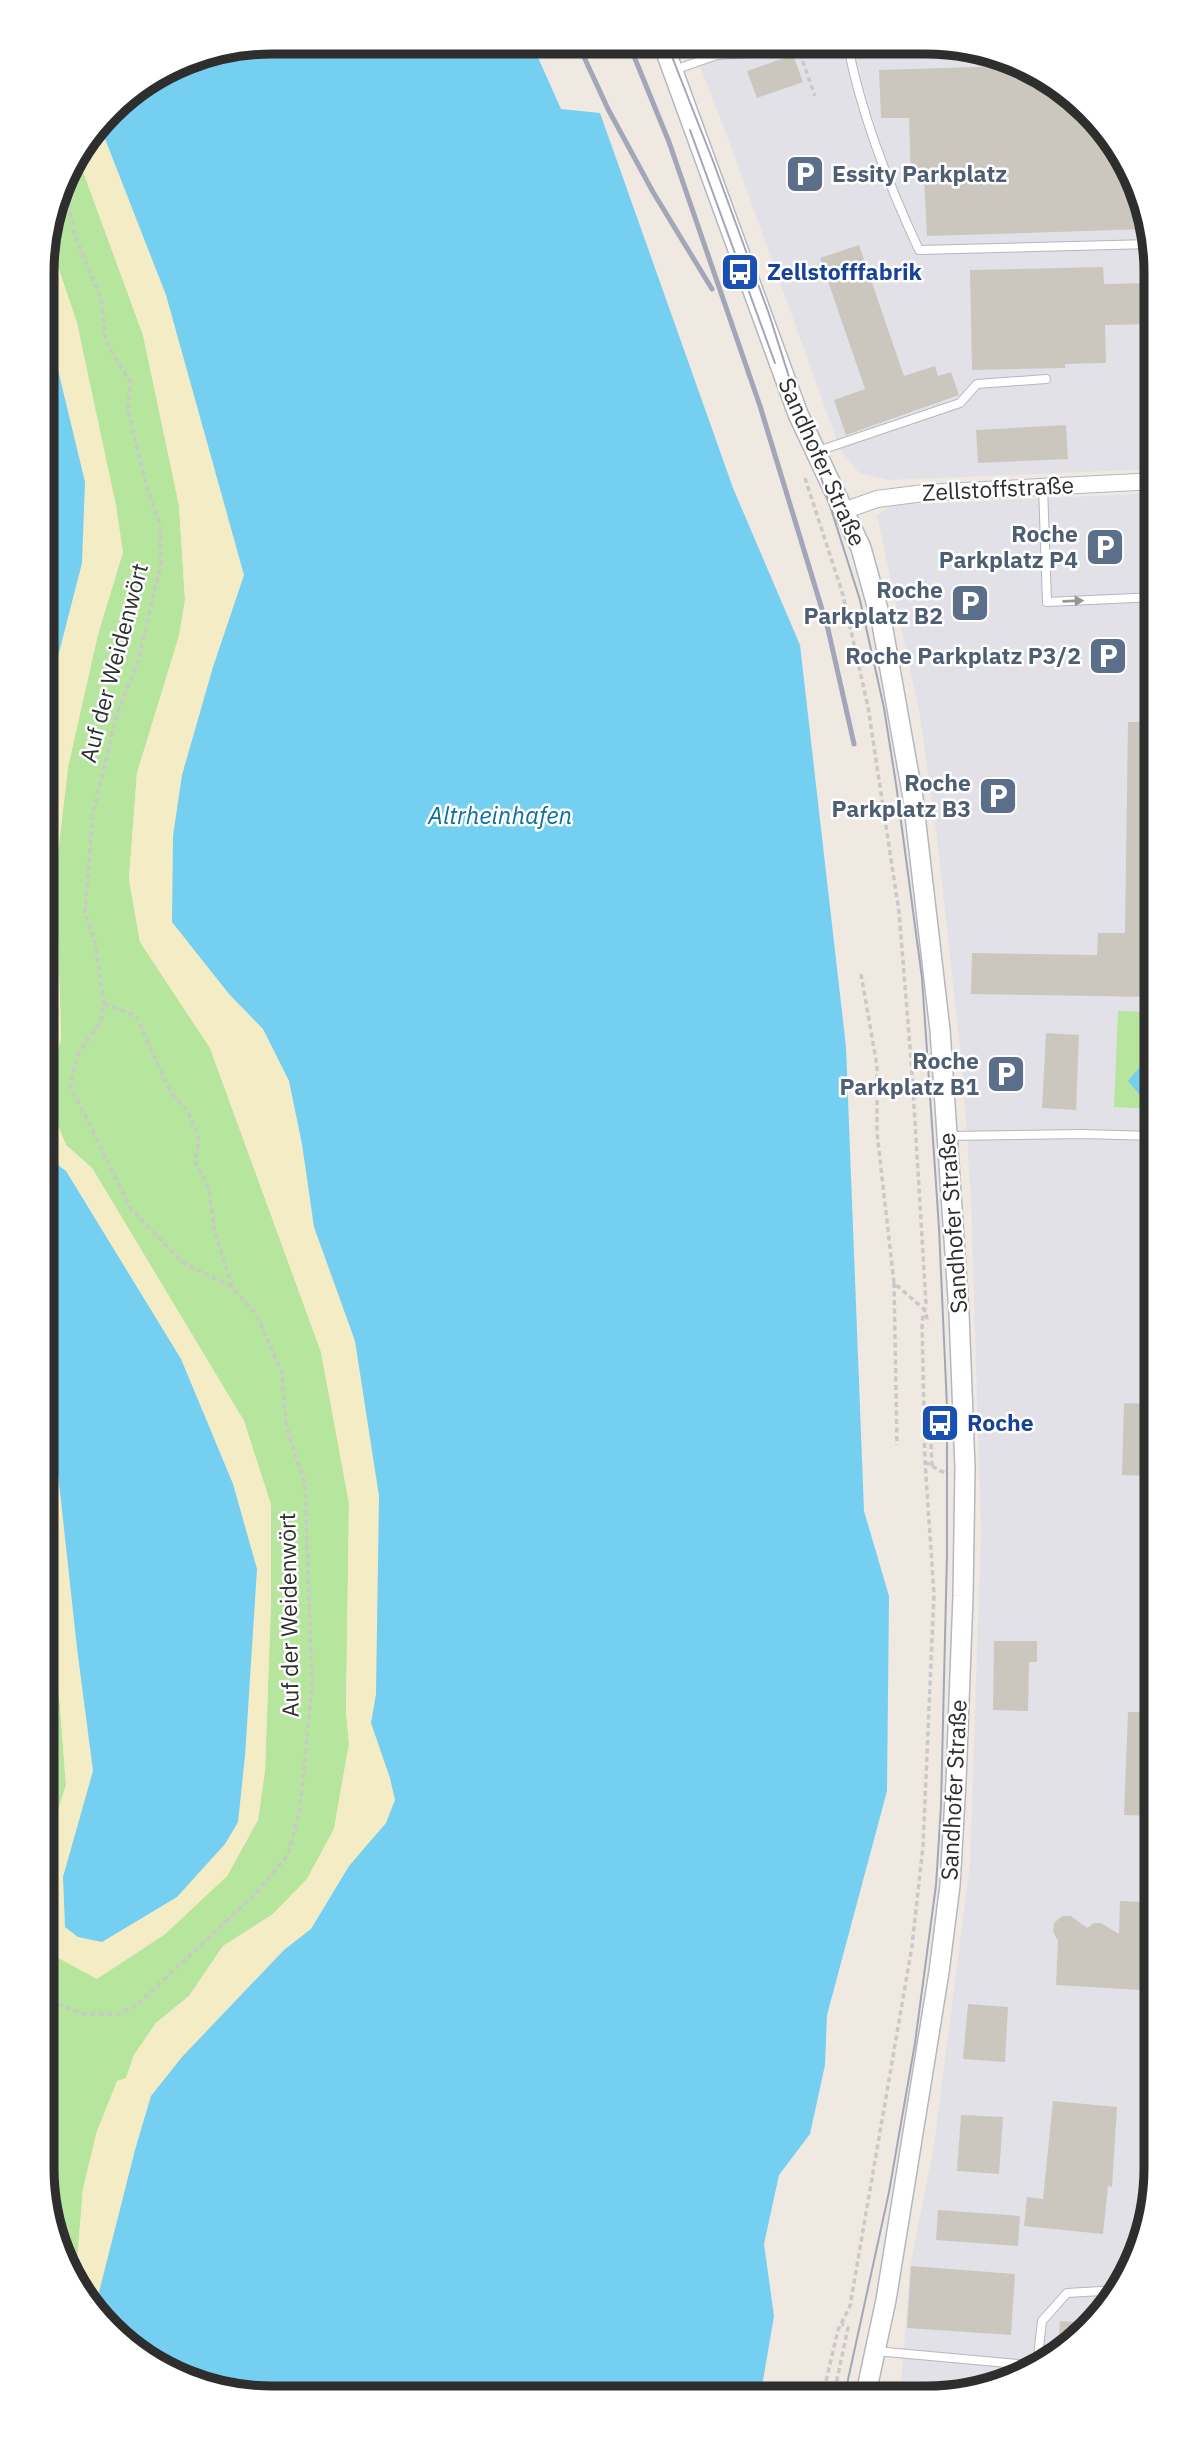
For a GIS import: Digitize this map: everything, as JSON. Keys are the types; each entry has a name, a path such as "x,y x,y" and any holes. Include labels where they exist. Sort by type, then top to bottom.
{"street":[{"name":"Sandhofer Straße","path":"667,54 798,414 861,548 881,624 913,798 940,1030 959,1314 965,1468 956,1781 950,1885 940,1972 886,2300 868,2386"},
{"name":"Zellstoffstraße","path":"843,511 877,499 924,492 1144,482"}],"lane":[{"path":"674,70 717,55 728,54"},
{"path":"850,54 854,75 899,206 919,250 1142,244"},
{"path":"815,452 960,403 977,384 1046,379"},
{"path":"1043,486 1047,602 1144,598"},
{"path":"947,1136 1144,1136"},
{"path":"1039,2353 1042,2320 1067,2293 1105,2291"},
{"path":"875,2351 1019,2364"}],"path":[{"path":"800,54 815,96"},
{"name":"Auf der Weidenwört","path":"54,2003 84,2014 118,2014 137,2005 255,1894 288,1855 300,1809 312,1686 305,1484 286,1426 282,1372 256,1314 232,1287 182,1262 131,1209 70,1085 79,1052 101,1021 104,1004 95,942 85,912 93,813 117,714 138,661 161,563 160,525 147,488 128,411 130,382 106,342 101,299 75,236 67,200"},
{"path":"815,506 843,595 868,707 900,912 926,1304 922,1321 925,1462 934,1594 923,1846 912,1946 850,2306 841,2324 825,2386"},
{"path":"861,974 877,1066 877,1133 894,1283 897,1445"},
{"name":"Auf der Weidenwört","path":"104,1004 136,1016 171,1093 188,1111 199,1140 195,1161 209,1188 214,1229 232,1287"},
{"path":"894,1283 925,1310 928,1323"},
{"path":"931,1444 932,1466"},
{"path":"836,2386 848,2328 841,2324"}],"shaded area":[{"path":"696,54 926,54 968,58 1022,77 1070,108 1090,128 1107,151 1132,202 1140,230 1144,272 1144,469 887,480 859,473 840,449"},
{"path":"1144,494 1142,2196 1127,2251 1115,2277 1080,2322 1047,2349 996,2374 968,2382 926,2386 901,2386 910,2267 934,2145 970,1864 981,1533 971,1201 963,1074 937,838 920,716 877,515 893,505"}],"green space":[{"path":"81,167 143,335 179,506 185,600 179,636 137,773 129,879 140,942 210,1048 321,1352 349,1503 346,1711 349,1744 334,1829 307,1879 273,1914 223,1946 189,1996 156,2023 134,2055 126,2078 97,2131 83,2189 77,2264 58,2210 55,2182 54,1951 164,1935 227,1876 258,1820 265,1770 271,1600 271,1505 244,1421 92,1168 66,1145 55,1117 55,1064 61,1038 56,870 68,767 98,634 123,552 77,323 55,258 62,216"},
{"path":"1118,1011 1144,1012 1144,1108 1114,1107"},
{"path":"54,1663 60,1705 66,1786 54,1822"}],"sand":[{"path":"103,134 166,295 244,575 213,667 182,776 173,836 229,994 263,1029 289,1081 302,1144 314,1227 355,1341 379,1496 376,1694 371,1723 395,1801 386,1823 349,1866 311,1929 284,1950 182,2057 151,2096 98,2298 77,2264 83,2189 97,2131 117,2081 126,2078 134,2055 156,2023 189,1996 223,1946 273,1914 307,1879 334,1829 349,1744 346,1711 349,1503 321,1352 210,1048 140,942 129,879 137,773 179,636 185,600 179,505 143,335 81,167"},
{"path":"55,258 77,323 116,505 123,552 98,634 68,767 56,870 61,1038 55,1064 55,708 57,695 55,669 82,563 85,482 55,357"},
{"path":"55,1117 66,1145 92,1168 244,1421 271,1505 271,1600 265,1770 258,1820 227,1876 164,1935 97,1979 54,1956 54,1821 66,1785 54,1663 54,1440 93,1771 63,1877 102,1942 177,1897 257,1569 233,1484 181,1359 66,1171 55,1163"}],"water":[{"name":"Altrheinhafen","path":"258,55 537,55 561,109 600,113 733,488 800,645 846,1047 864,1511 889,1596 887,1791 827,2015 825,2065 810,2134 779,2175 764,2244 774,2316 762,2386 244,2384 189,2369 163,2357 118,2322 98,2298 151,2096 182,2057 284,1950 311,1929 349,1866 386,1823 395,1800 371,1723 376,1694 379,1496 355,1341 314,1227 302,1144 289,1081 263,1029 229,994 172,922 173,836 182,775 213,667 244,575 166,295 103,134 128,108 151,91 202,66 230,58"},
{"path":"55,357 85,482 82,563 55,669"},
{"path":"55,678 57,695 55,708"},
{"path":"1139,1068 1144,1070 1144,1097 1139,1094 1128,1081"},
{"path":"55,1163 66,1171 181,1359 233,1484 257,1569 238,1822 225,1844 177,1897 102,1942 78,1937 65,1927 63,1877 93,1771 54,1440"}],"building":[{"path":"793,55 803,82 757,98 747,71"},
{"path":"997,66 1047,91 1070,108 1090,128 1107,151 1132,202 1140,229 927,236 924,178 911,178 909,118 881,118 879,70"},
{"path":"859,245 904,376 935,366 938,376 951,372 959,395 846,435 834,400 865,389 820,258"},
{"path":"1103,267 1104,284 1144,283 1144,324 1105,325 1106,363 1065,364 1065,368 972,370 970,270"},
{"path":"1066,425 1068,459 978,463 976,430"},
{"path":"1128,722 1144,722 1144,997 971,994 972,953 1097,955 1098,933 1125,933"},
{"path":"1046,1033 1079,1035 1076,1110 1042,1108"},
{"path":"1124,1403 1143,1404 1143,1476 1122,1475"},
{"path":"994,1641 1037,1641 1037,1662 1029,1662 1028,1711 993,1710"},
{"path":"1128,1712 1143,1712 1143,1816 1124,1815"},
{"path":"1120,1901 1143,1902 1140,1990 1056,1985 1058,1941 1053,1932 1054,1923 1062,1916 1071,1916 1087,1928 1094,1923 1101,1923 1119,1934"},
{"path":"968,2004 1008,2007 1005,2062 963,2059"},
{"path":"1053,2101 1117,2107 1112,2187 1108,2186 1103,2234 1024,2226 1027,2197 1043,2199"},
{"path":"961,2115 1003,2117 999,2174 957,2171"},
{"path":"938,2210 1020,2216 1018,2246 936,2240"},
{"path":"911,2266 1015,2274 1011,2335 907,2328"},
{"path":"1060,2321 1080,2322 1059,2340"}],"tram line":[{"path":"671,54 769,314 860,600 884,708 922,978 939,1228 947,1407 947,1554 941,1806 936,1885 915,2043 889,2192 847,2386"},
{"path":"690,130 775,363"}],"railway":[{"path":"633,54 669,142 760,406 828,629 854,744"},
{"path":"583,55 608,109 653,192 712,289"}],"place":[{"name":"Essity Parkplatz","path":"805,174"},
{"name":"Zellstofffabrik","path":"740,272"},
{"name":"Roche Parkplatz P4","path":"1105,547"},
{"name":"Roche Parkplatz B2","path":"970,603"},
{"name":"Roche Parkplatz P3/2","path":"1108,656"},
{"name":"Roche Parkplatz B3","path":"998,796"},
{"name":"Roche Parkplatz B1","path":"1006,1074"},
{"name":"Roche","path":"940,1423"}]}
